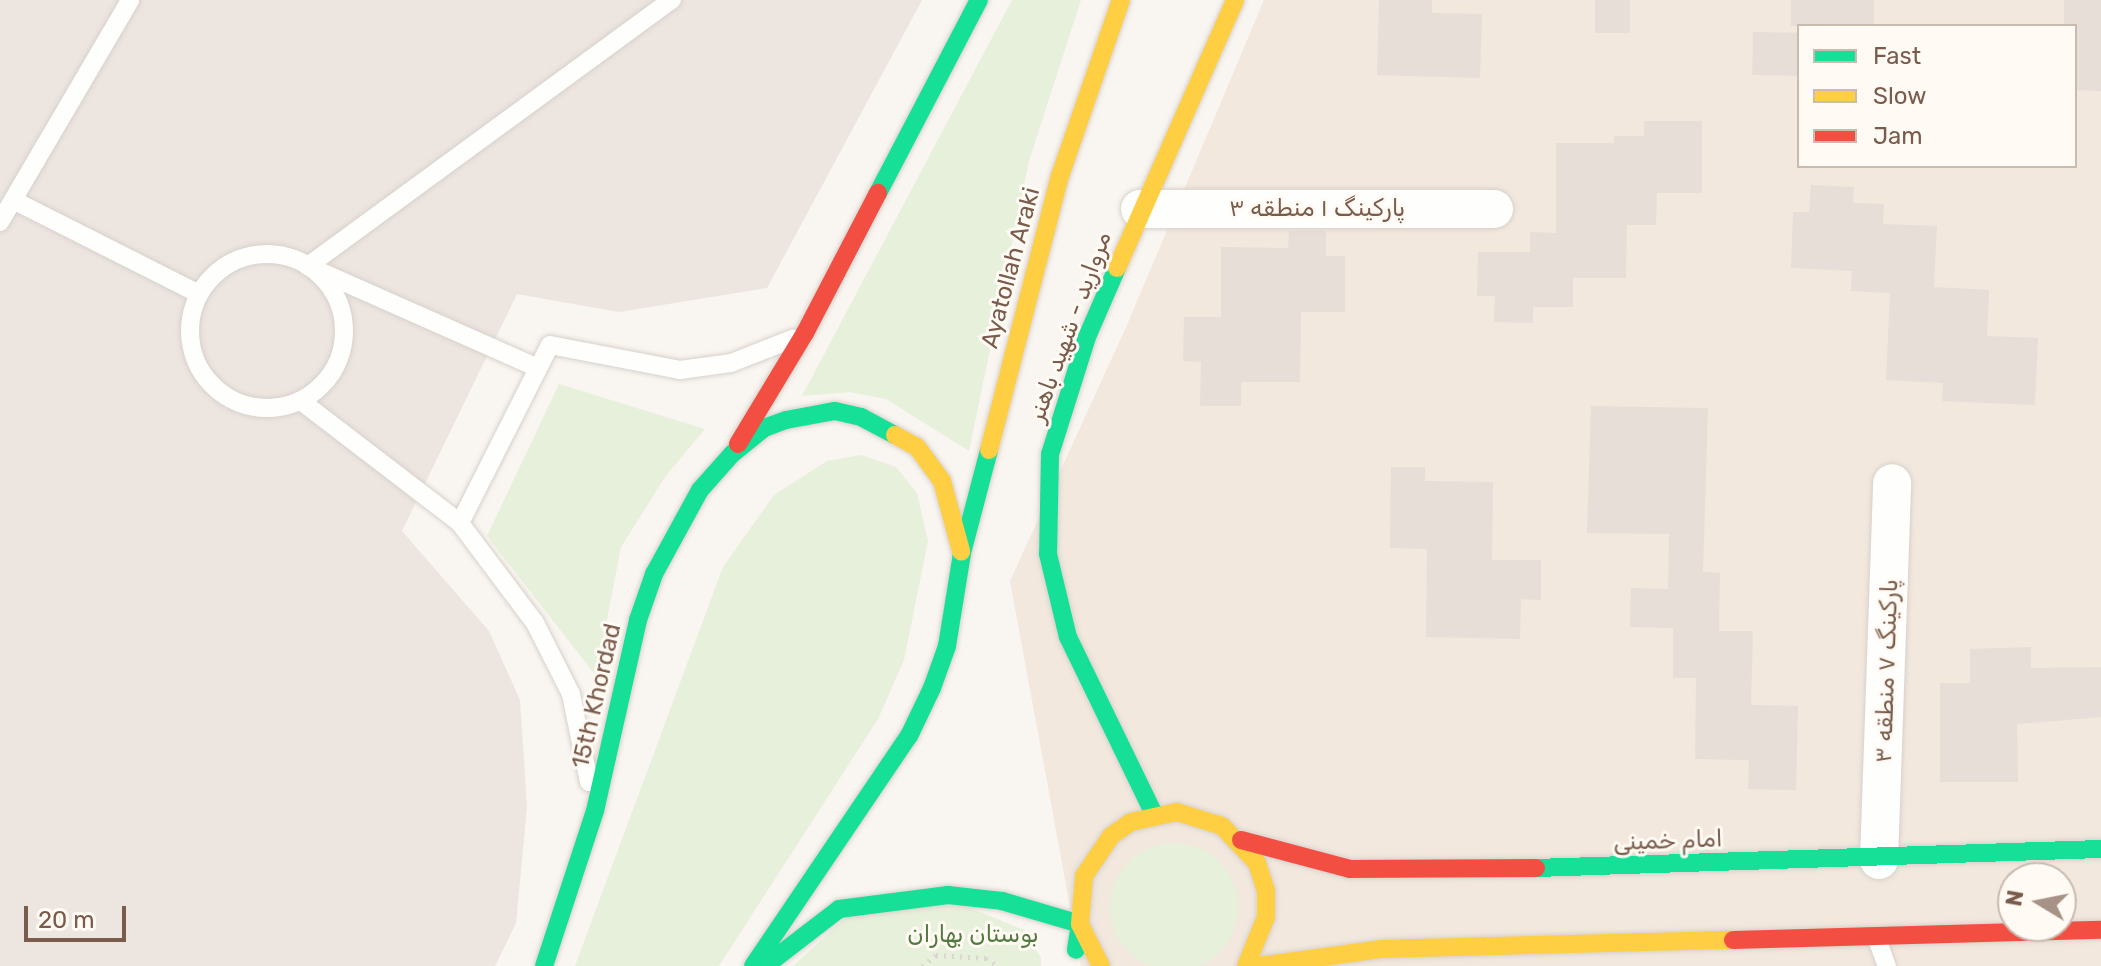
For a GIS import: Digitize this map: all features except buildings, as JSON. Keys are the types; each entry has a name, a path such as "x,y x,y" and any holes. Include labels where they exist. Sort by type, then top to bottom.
{"street":[{"path":"732,454 805,333 979,0"},
{"name":"Ayatollah Araki","path":"962,553 1060,176 1121,0"},
{"name":"مروارید - شهید باهنر","path":"1154,814 1068,637 1048,554 1050,454 1087,337 1140,209 1235,0"},
{"name":"پارکینگ ۱ منطقه ۳","path":"1140,209 1494,209"},
{"path":"732,454 764,428 786,420 835,411 861,417 917,447 942,481 962,553 947,646 909,736 753,966"},
{"name":"15th Khordad","path":"544,966 595,811 638,620 654,574 700,490 732,454"},
{"name":"پارکینگ ۷ منطقه ۳","path":"1879,860 1892,483"},
{"path":"1074,966 1084,876 1095,854 1111,836 1154,814"},
{"name":"امام خمینی","path":"1154,814 1200,816 1241,840 1350,869 1879,860 2101,849"},
{"path":"1241,840 1266,890 1263,931 1246,966"},
{"path":"765,966 839,909 888,899 948,895 1002,901 1080,924 1101,966"},
{"path":"1259,966 1381,949 1877,939 2101,930"}],"lane":[{"path":"0,222 130,0"},
{"path":"308,266 672,0"},
{"path":"13,200 199,294"},
{"path":"308,266 338,301 343,347 320,387 301,401 253,408 211,385 197,364 190,341 199,294 215,273 248,257 285,256 308,266 538,368"},
{"path":"460,523 550,345 680,370 731,363 805,333"},
{"path":"301,401 460,523 535,623 571,694 595,811"},
{"path":"1877,939 1887,966"}],"path":[{"path":"922,966 936,955 986,958 998,966"}],"shaded area":[{"path":"0,0 922,0 767,288 619,312 517,294 402,531 489,631 520,700 527,807 516,923 495,966 0,966"},
{"path":"1264,0 2101,0 2101,966 1081,966 1010,581 1127,325"}],"green space":[{"path":"1012,0 1081,0 1029,161 969,451 886,399 850,392 802,396"},
{"path":"559,384 705,429 665,477 621,547 596,676 487,536"},
{"path":"861,455 896,467 917,493 928,541 904,660 878,719 719,966 575,966 723,567 774,495 827,461"},
{"path":"1174,843 1198,848 1219,862 1233,883 1236,919 1227,942 1209,960 1194,967 1154,967 1139,960 1121,942 1115,931 1110,907 1115,883 1129,862 1150,848"},
{"name":"بوستان بهاران","path":"958,903 1024,930 1041,958 1041,966 793,966 853,911"}],"traffic: fast":[{"path":"878,193 979,0"},
{"path":"1117,268 1087,337 1050,454 1048,554 1068,637 1154,814"},
{"path":"544,966 595,811 638,620 654,574 700,490 732,454 764,428 786,420 835,411 861,417 895,435"},
{"path":"753,966 909,736 932,688 947,646 962,553 989,450"},
{"path":"1536,868 2101,849"},
{"path":"765,966 839,909 948,895 1002,901 1080,924 1076,950"}],"traffic: slow":[{"path":"989,450 1060,176 1121,0"},
{"path":"1117,268 1235,0"},
{"path":"895,435 917,447 942,481 961,551"},
{"path":"1101,966 1080,924 1084,876 1111,836 1131,822 1177,812 1222,826 1257,863 1266,890 1266,917 1246,966"},
{"path":"1259,966 1381,949 1733,940"}],"traffic: jam":[{"path":"738,444 805,333 878,193"},
{"path":"1241,840 1350,869 1536,868"},
{"path":"1733,940 2101,930"}]}
